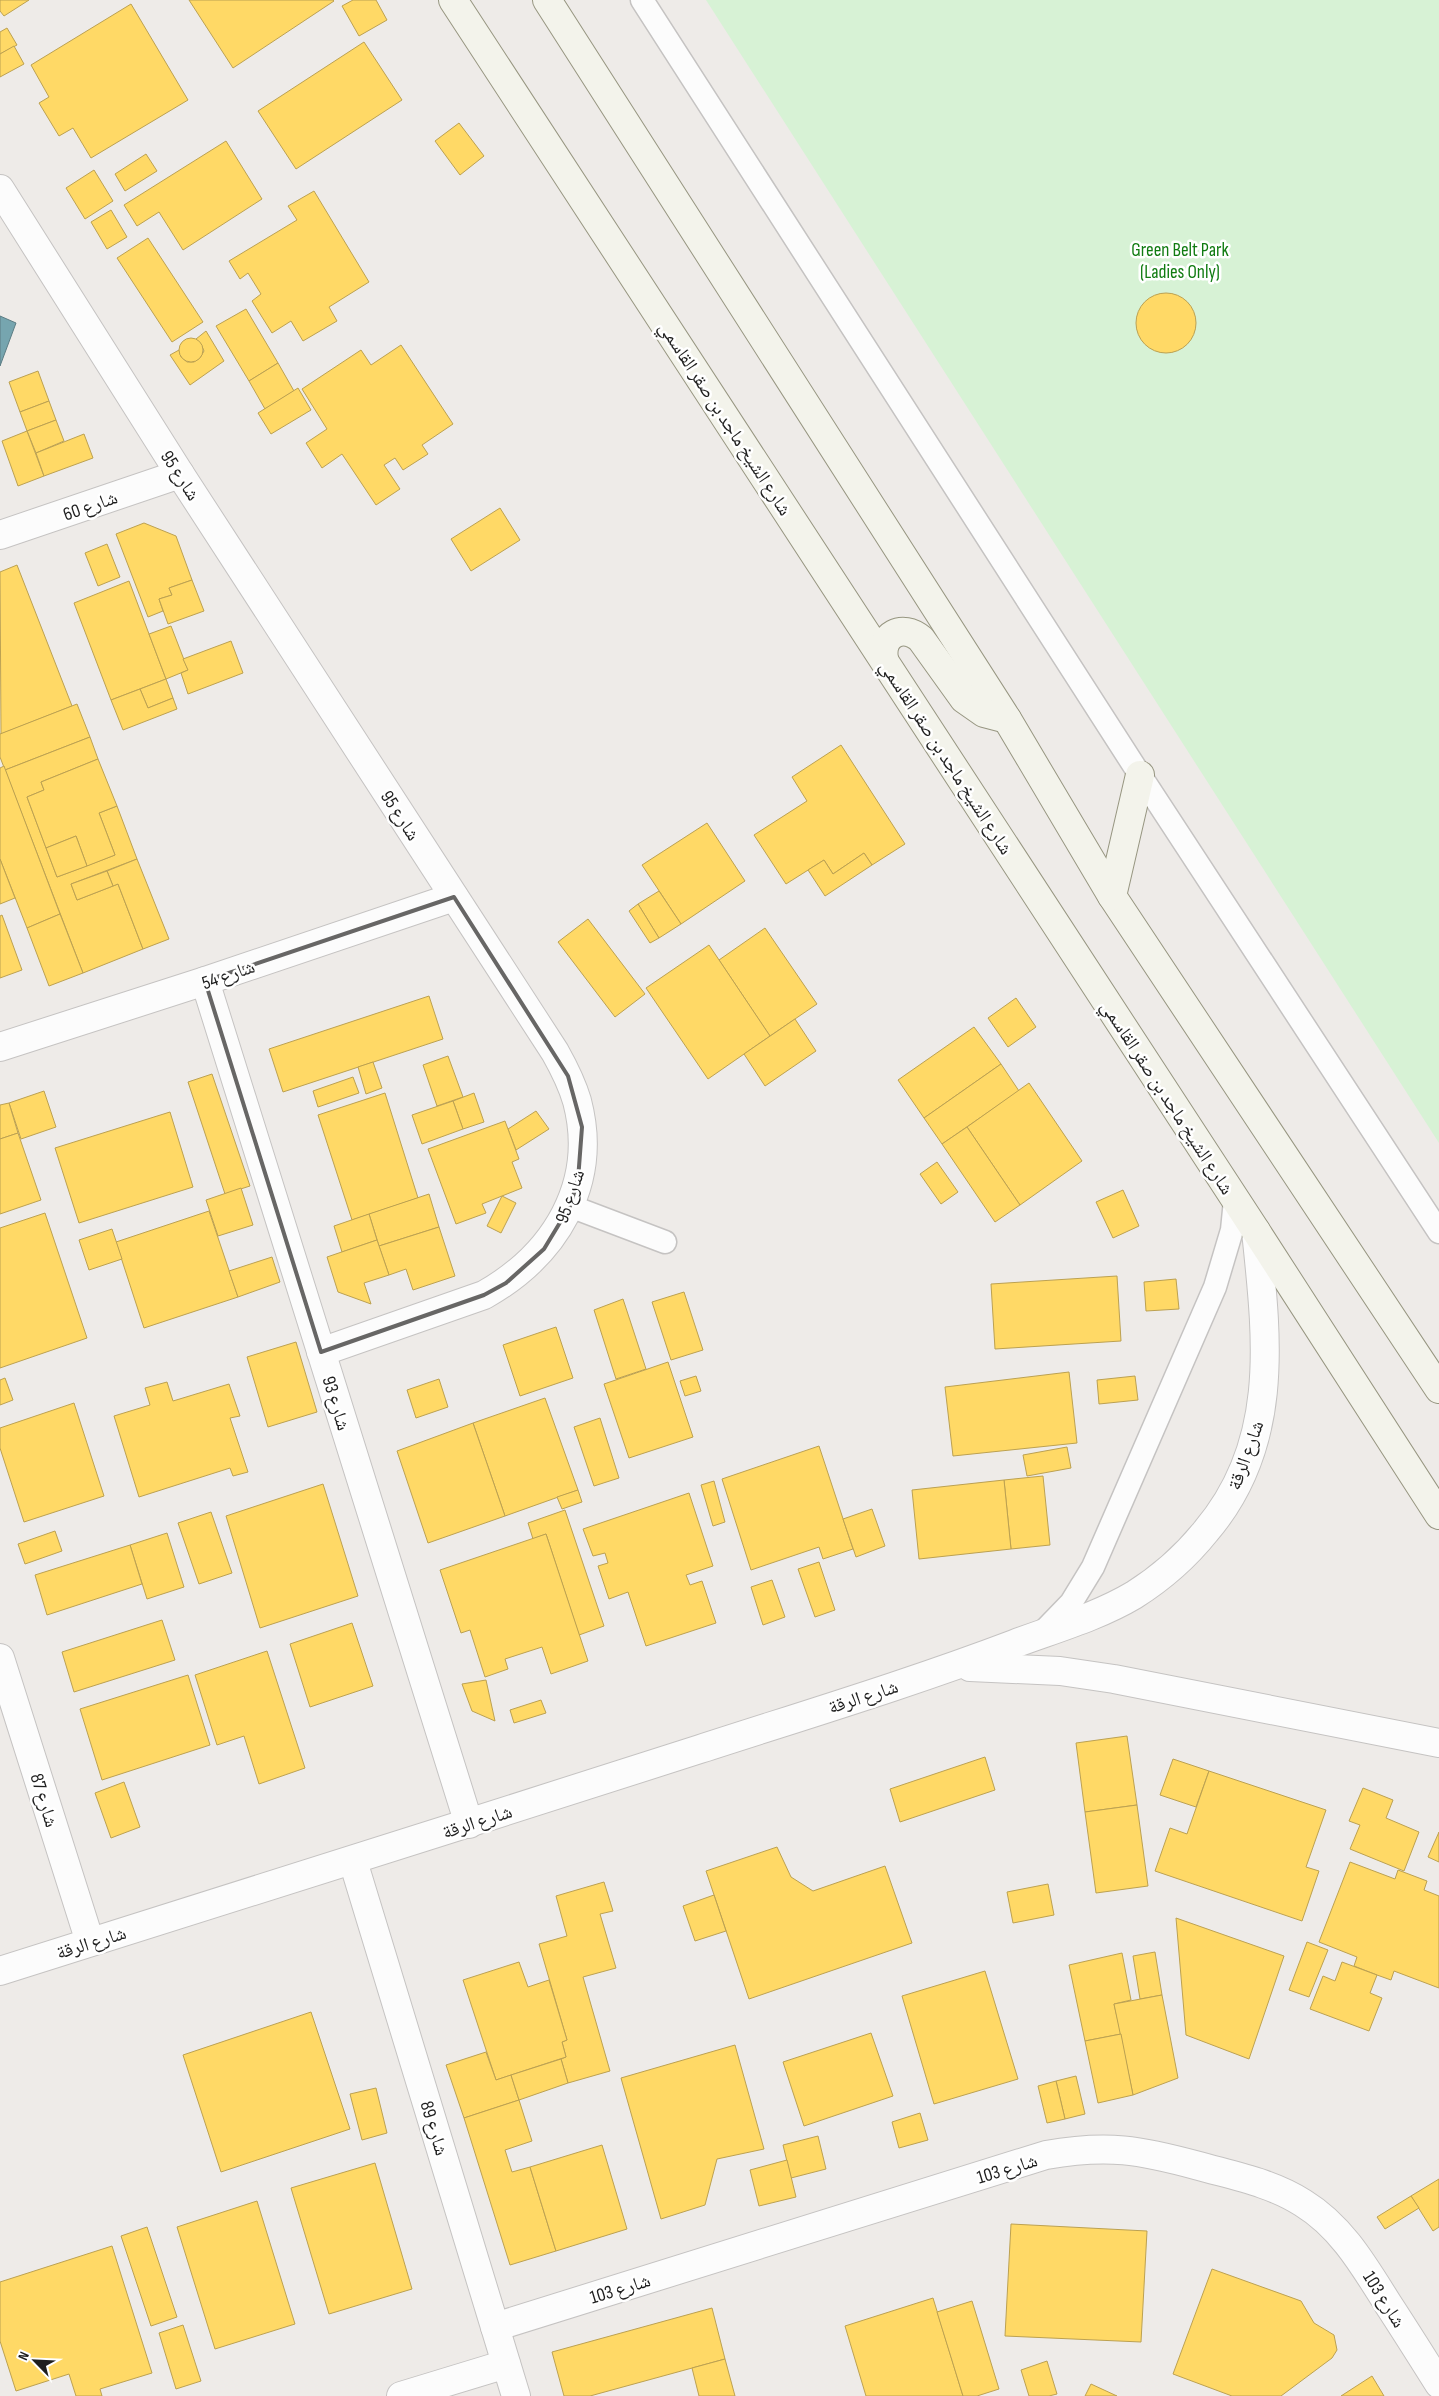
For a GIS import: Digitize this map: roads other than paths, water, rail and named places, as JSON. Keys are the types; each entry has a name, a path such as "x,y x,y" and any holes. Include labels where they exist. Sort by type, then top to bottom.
{"main road":[{"name":"شارع الشيخ ماجد بن صقر القاسمي","path":"453,0 1236,1200 1439,1516"},
{"path":"547,0 1006,719 1112,896 1439,1389"},
{"path":"884,660 882,651 890,636 897,632 914,633 964,699 984,713 1006,719"},
{"path":"1112,896 1140,775"}],"street":[{"name":"شارع 95","path":"0,189 180,474 555,1052 568,1076 577,1101 582,1145 578,1180 570,1206 544,1249 526,1267 506,1283 484,1295 321,1352"},
{"name":"شارع 60","path":"0,535 180,474"},
{"name":"شارع 54","path":"0,1047 205,981 454,897"},
{"name":"شارع 93","path":"205,981 469,1824"},
{"name":"شارع الرقة","path":"0,1971 353,1861 954,1667 1105,1610 1134,1595 1161,1575 1207,1530 1226,1503 1242,1475 1254,1442 1263,1404 1267,1354 1266,1323 1256,1231"},
{"name":"شارع 87","path":"0,1658 90,1942"},
{"name":"شارع الرقة","path":"954,1667 1007,1667 1060,1671 1114,1679 1439,1743"},
{"name":"شارع 89","path":"353,1861 516,2396"},
{"name":"شارع 103","path":"495,2327 1046,2155 1081,2150 1126,2149 1151,2153 1256,2182 1280,2191 1303,2203 1324,2218 1343,2236 1358,2257 1439,2384"},
{"path":"401,2396 506,2364"}],"lane":[{"path":"642,0 1140,775 1439,1232"},
{"path":"1042,1634 1072,1603 1093,1567 1215,1287 1232,1230 1236,1200"},
{"path":"570,1206 665,1242"}],"park label":[{"name":"Green Belt Park (Ladies Only)","path":"1180,260"}]}
